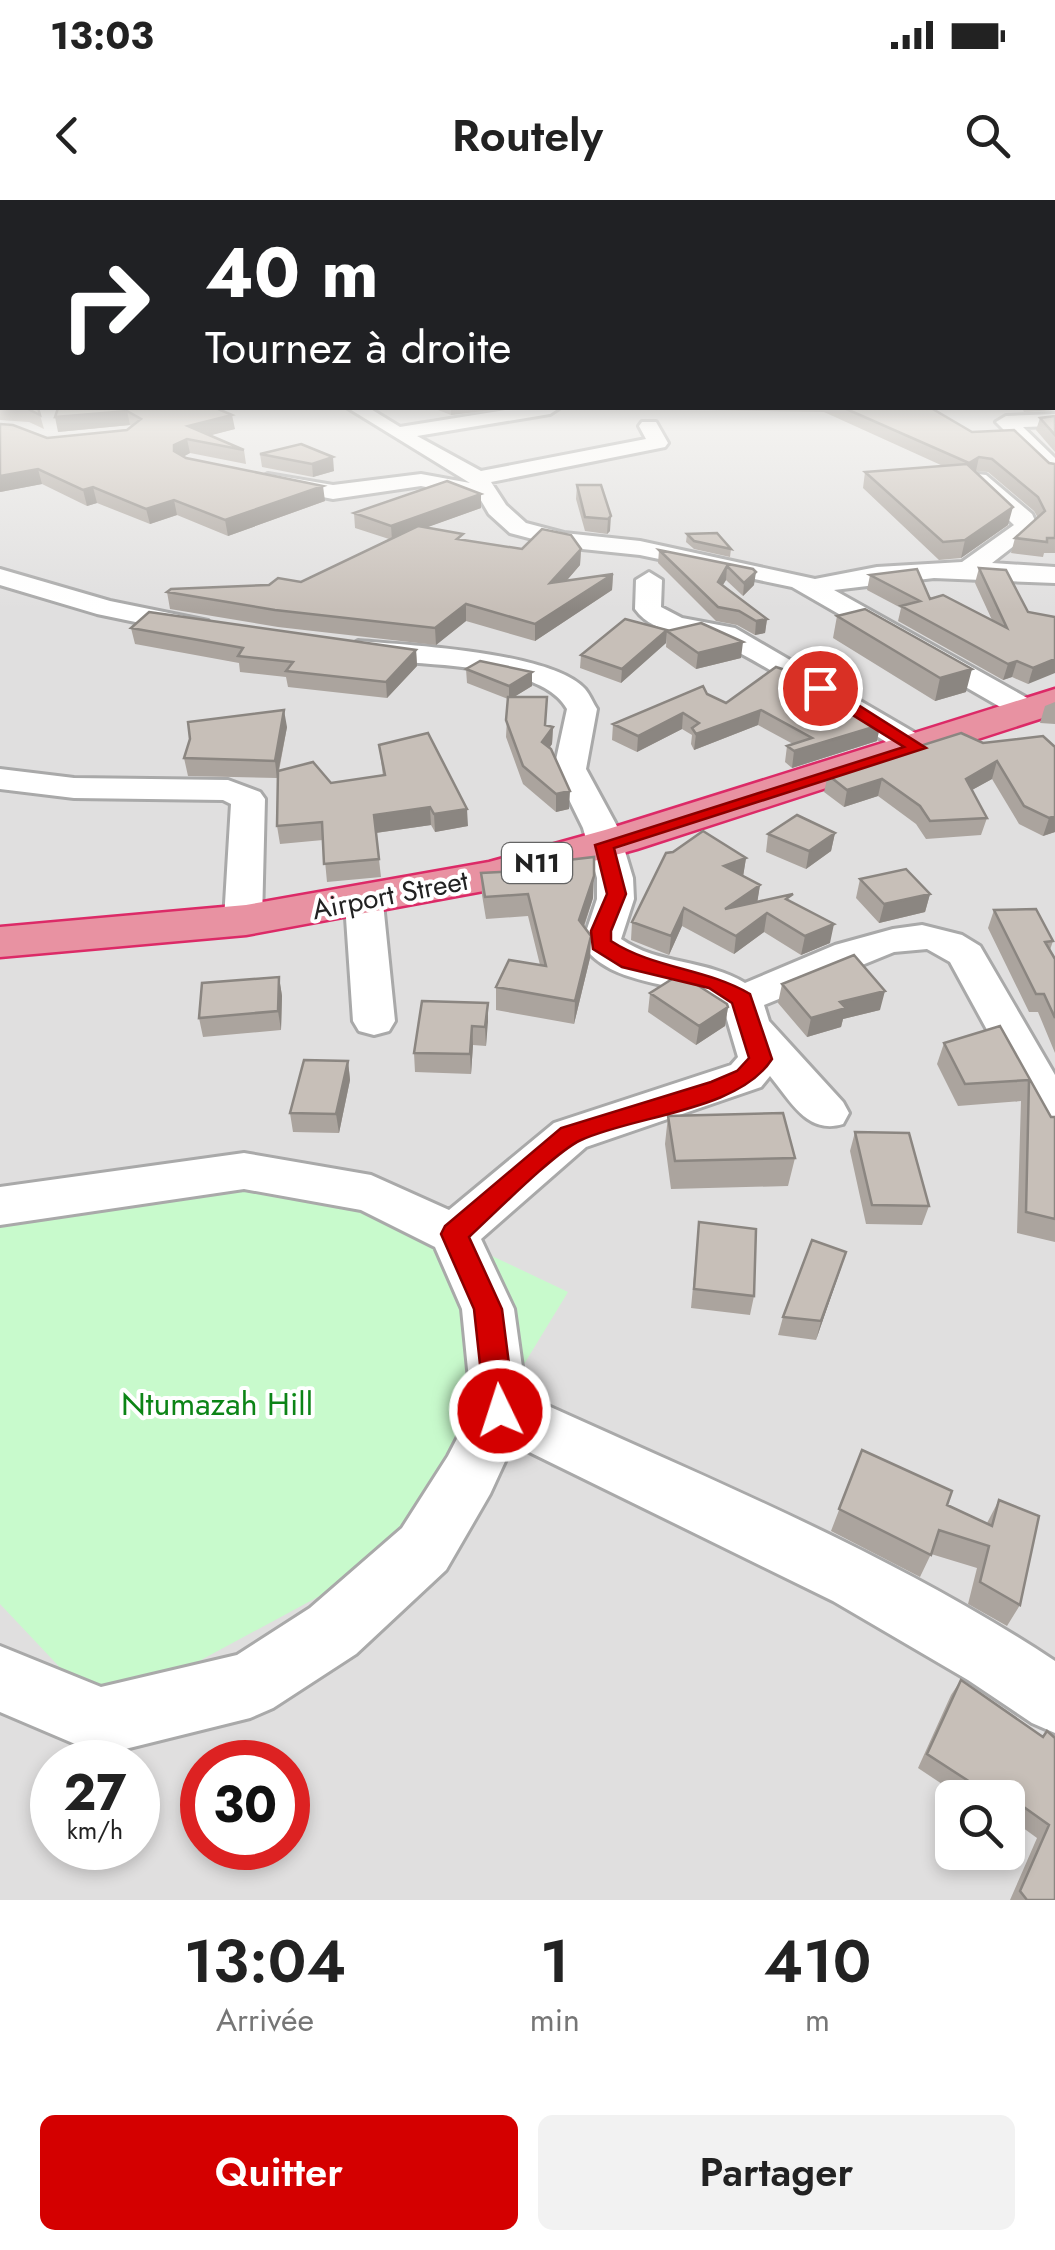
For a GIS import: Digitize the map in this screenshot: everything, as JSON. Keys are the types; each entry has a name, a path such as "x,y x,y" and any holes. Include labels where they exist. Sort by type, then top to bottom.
{"highway":[{"name":"Airport Street","path":"0,942 242,920 364,902 490,876 918,748 1041,705"}],"street":[{"path":"429,451 484,486 497,510 518,528 564,540 640,548 771,573 813,587 1041,705"},
{"path":"434,454 451,451"},
{"path":"242,474 333,492 421,480 484,486 624,451"},
{"path":"1036,451 1055,470"},
{"path":"970,568 1026,527 1024,519 978,480"},
{"path":"813,587 910,568 1055,575"},
{"path":"0,577 106,608 218,630"},
{"path":"649,580 648,609 660,621 674,627 702,627 724,634 918,748"},
{"path":"329,645 467,660 530,672 574,694 582,709 570,769 592,801 616,894 601,931 601,944 629,963 716,983 746,1012 827,1113"},
{"path":"0,779 74,788 241,793 248,799 242,920"},
{"path":"364,902 374,1021"},
{"path":"746,1012 855,954 917,936 953,945 966,954 1055,1114"},
{"path":"454,1234 570,1135 746,1076 760,1059 746,1012"},
{"path":"0,1206 244,1171 371,1193 454,1234 488,1309 500,1411 424,1549 333,1631 250,1685 100,1720 0,1679"},
{"path":"500,1411 870,1588 1011,1668 1055,1700"}],"shaded area":[{"path":"0,451 1055,451 1055,1900 0,1900"}],"green space":[{"name":"Ntumazah Hill","path":"251,1176 370,1198 568,1292 414,1545 103,1713 0,1604 0,1226"}],"building":[{"path":"0,451 175,451 186,458 323,486 225,520 174,500 146,509 93,487 83,490 38,469 0,476"},
{"path":"319,451 333,457 312,464 260,454"},
{"path":"942,451 1037,451 1055,464 1055,538 1047,538 1047,542 1015,538 1045,511 1038,497 992,459 979,457 969,463"},
{"path":"967,464 1013,507 965,540 943,542 865,472"},
{"path":"447,481 481,494 391,526 354,513"},
{"path":"577,485 601,485 611,516 608,519 585,517"},
{"path":"418,526 463,534 457,539 522,549 542,529 571,535 581,549 550,583 613,574 535,624 466,604 435,628 275,610 167,592 269,585 278,578 301,582"},
{"path":"717,533 731,549 694,541 687,534"},
{"path":"659,550 753,569 756,572 744,583 727,566 718,582 767,619 756,621 739,611 718,607"},
{"path":"979,568 1006,570 1028,612 1055,617 1055,659 1033,668 1017,661 1008,664 901,606 920,601 870,575 917,569 930,599 943,595 1007,628"},
{"path":"865,609 972,669 940,678 837,616"},
{"path":"149,612 416,650 386,682 286,671 293,662 238,656 243,648 131,628"},
{"path":"625,619 667,630 622,669 581,655"},
{"path":"701,623 743,642 698,653 667,631"},
{"path":"480,661 532,672 509,686 466,669"},
{"path":"776,667 798,674 880,725 794,751 787,746 812,738 761,710 696,734 692,728 699,723 683,713 638,736 613,724 703,686 707,694 726,703"},
{"path":"508,697 547,697 545,725 553,727 542,742 551,749 570,791 556,794 523,766 506,720"},
{"path":"284,710 275,761 184,758 190,739 188,722"},
{"path":"428,733 467,809 434,814 430,807 374,815 379,859 324,864 322,822 277,826 278,771 313,762 331,783 385,775 379,745"},
{"path":"961,733 983,743 1043,736 1055,747 1055,816 1049,818 1024,806 997,761 966,779 987,818 930,821 920,806 882,779 847,790 828,775"},
{"path":"797,815 835,833 809,851 768,834"},
{"path":"703,831 746,858 724,866 760,885 725,909 793,894 786,899 834,924 805,936 767,913 736,936 684,908 671,936 632,922 666,853"},
{"path":"594,857 594,876 579,920 591,936 575,1001 496,987 509,960 546,966 528,894 485,897 481,873 562,869 559,861"},
{"path":"906,869 930,894 884,904 860,879"},
{"path":"1036,909 1053,941 1045,942 1055,959 1055,1018 1044,994 1036,994 994,910"},
{"path":"854,955 885,991 840,1002 846,1008 811,1018 782,984"},
{"path":"680,974 728,1007 699,1026 650,993"},
{"path":"279,977 278,1011 199,1018 202,983"},
{"path":"422,1001 488,1003 485,1027 472,1026 470,1054 414,1053"},
{"path":"1000,1026 1051,1117 1055,1117 1055,1219 1026,1212 1029,1080 965,1084 944,1043"},
{"path":"304,1060 348,1061 336,1114 290,1113"},
{"path":"783,1113 795,1158 675,1161 668,1116"},
{"path":"855,1132 909,1133 929,1206 872,1205"},
{"path":"699,1222 756,1229 754,1296 694,1289"},
{"path":"812,1240 846,1252 821,1321 783,1317"},
{"path":"862,1450 952,1491 947,1505 992,1526 999,1500 1039,1516 1020,1605 980,1582 989,1546 939,1530 931,1555 839,1509"},
{"path":"961,1680 1043,1737 1047,1731 1055,1738 1055,1900 1027,1900 1020,1891 1049,1825 1025,1808 1025,1780 967,1780 927,1754"}],"route":[{"path":"500,1411 488,1309 454,1234 570,1135 588,1126 720,1088 746,1076 760,1059 742,999 716,983 629,963 601,944 601,931 616,894 604,845 918,748 820,688"}]}
